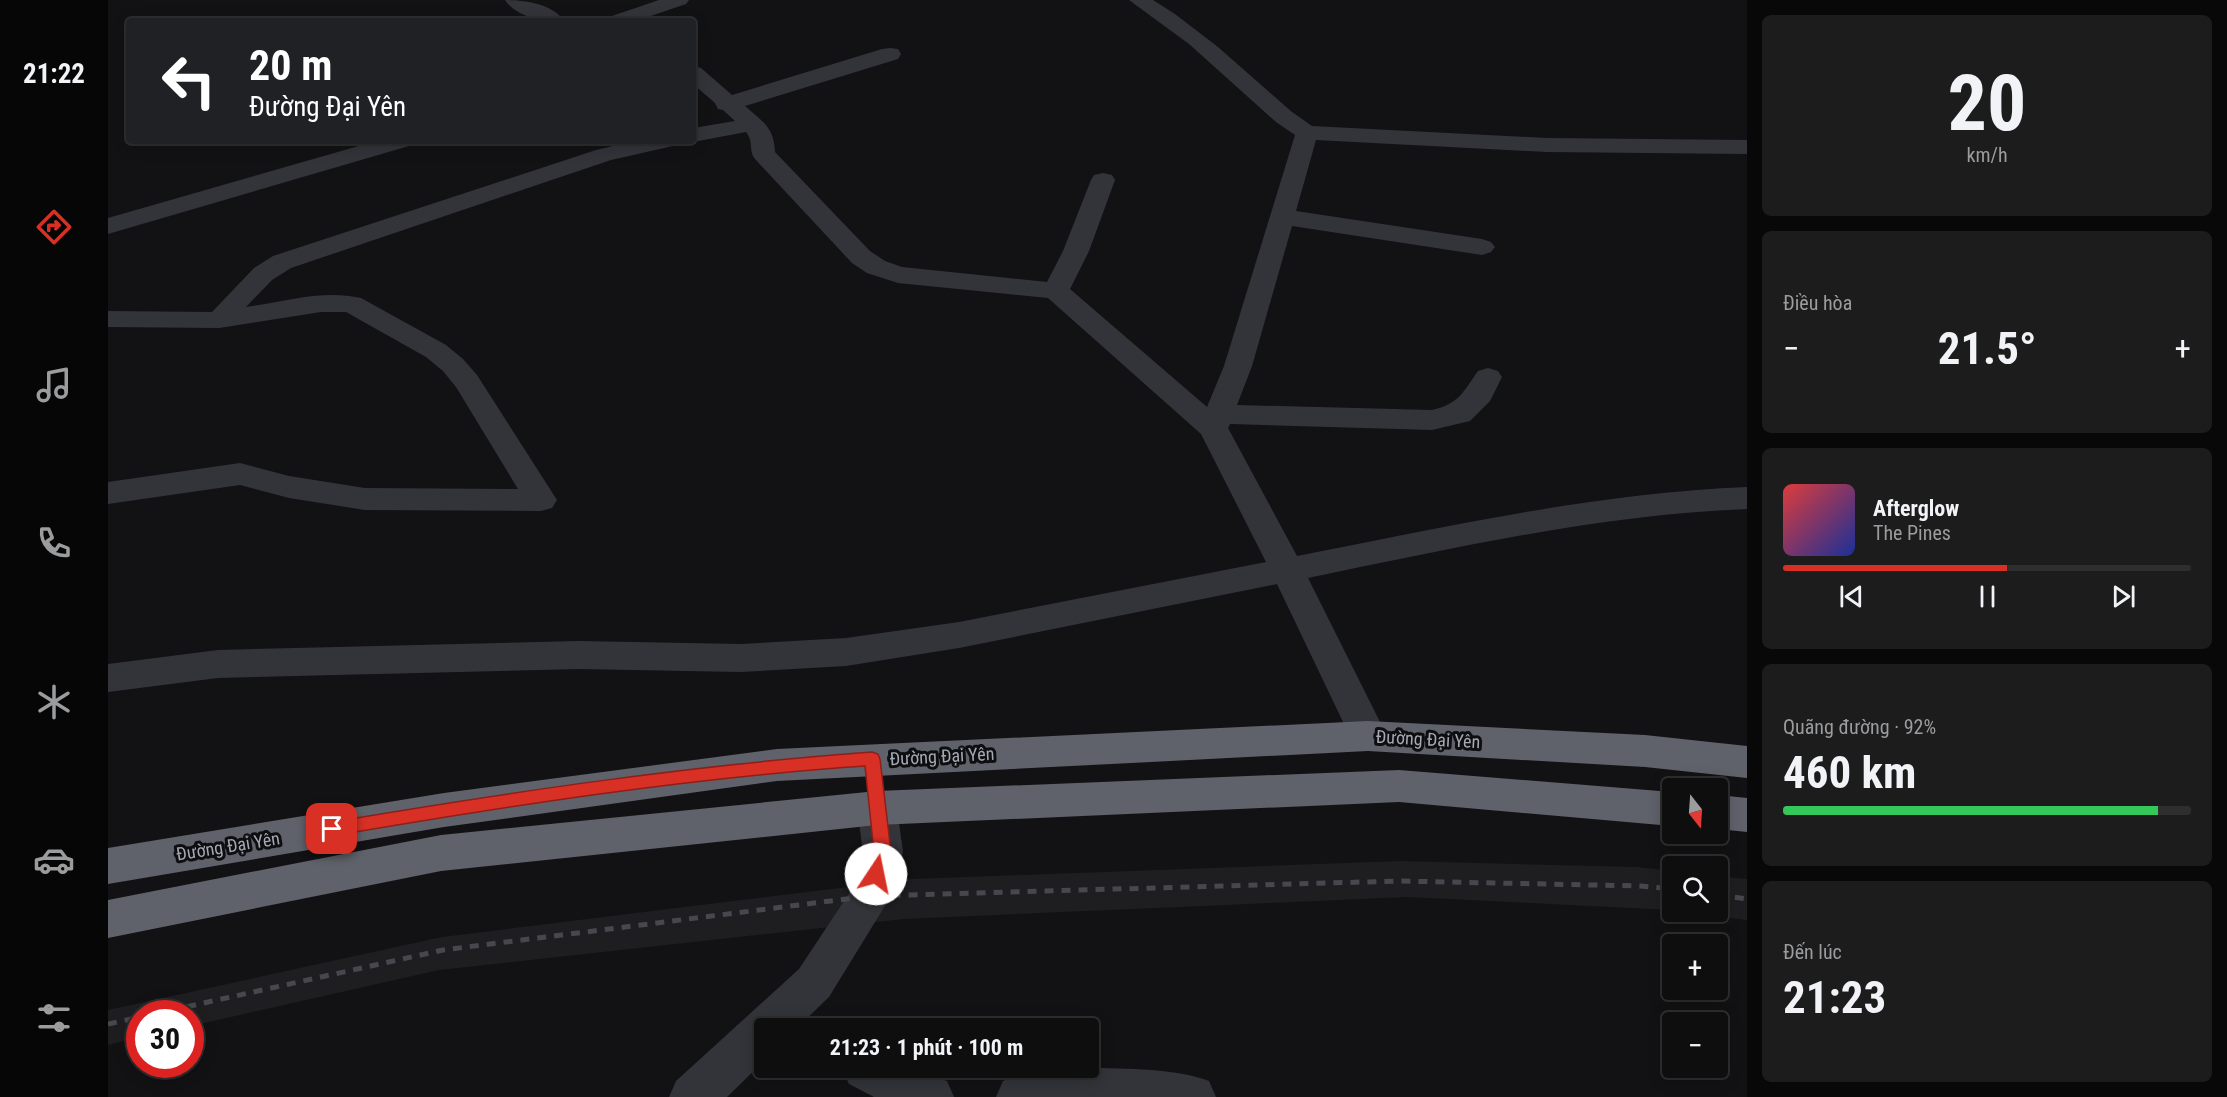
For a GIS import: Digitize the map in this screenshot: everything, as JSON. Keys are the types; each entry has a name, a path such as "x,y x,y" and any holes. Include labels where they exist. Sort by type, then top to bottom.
{"highway":[{"name":"Đường Đại Yên","path":"108,866 444,810 777,765 1368,736 1645,751 1747,762"},
{"path":"872,759 877,808"},
{"path":"108,919 441,853 877,808 1399,786 1662,808"},
{"path":"1728,813 1747,815"}],"street":[{"path":"516,0 530,10 550,18"},
{"path":"628,18 679,0"},
{"path":"1139,0 1219,60 1290,124 1307,133 1547,145 1747,147"},
{"path":"726,104 890,54"},
{"path":"696,76 726,104 754,124 763,138 763,154 861,256 876,267 898,275 1056,291 1216,421 1368,736"},
{"path":"696,134 754,124"},
{"path":"1216,421 1238,366 1307,133"},
{"path":"108,226 391,144"},
{"path":"219,320 263,274 282,262 604,155 652,144"},
{"path":"1056,291 1076,251 1103,180"},
{"path":"1284,217 1482,247"},
{"path":"108,319 219,320 337,302 360,308 436,351 453,365 467,382 541,500 365,499 289,487 240,474 108,493"},
{"path":"1216,421 1293,418 1432,420 1459,414 1480,394 1488,377"},
{"path":"108,678 218,664 579,655 741,658 846,652 959,635 1523,523 1614,508 1696,500 1747,498"},
{"path":"784,1018 814,983 870,896 883,852 877,808"},
{"path":"692,1097 754,1045"},
{"path":"883,1078 931,1097"},
{"path":"1019,1097 1064,1089 1193,1097"}],"shaded area":[{"path":"1400,861 1636,867 1662,870 1662,910 1407,897 904,919 439,970 204,1023 204,1000 154,1000 442,937 913,879"},
{"path":"1728,877 1747,879 1747,920 1728,918"},
{"path":"126,1006 126,1040 108,1045 108,1010"}],"railway":[{"path":"204,1003 443,950 870,896 1399,881 1662,888"},
{"path":"1728,896 1747,899"},
{"path":"108,1024 126,1020"}],"route":[{"path":"332,829 444,810 777,765 872,759 883,852 876,874"}]}
